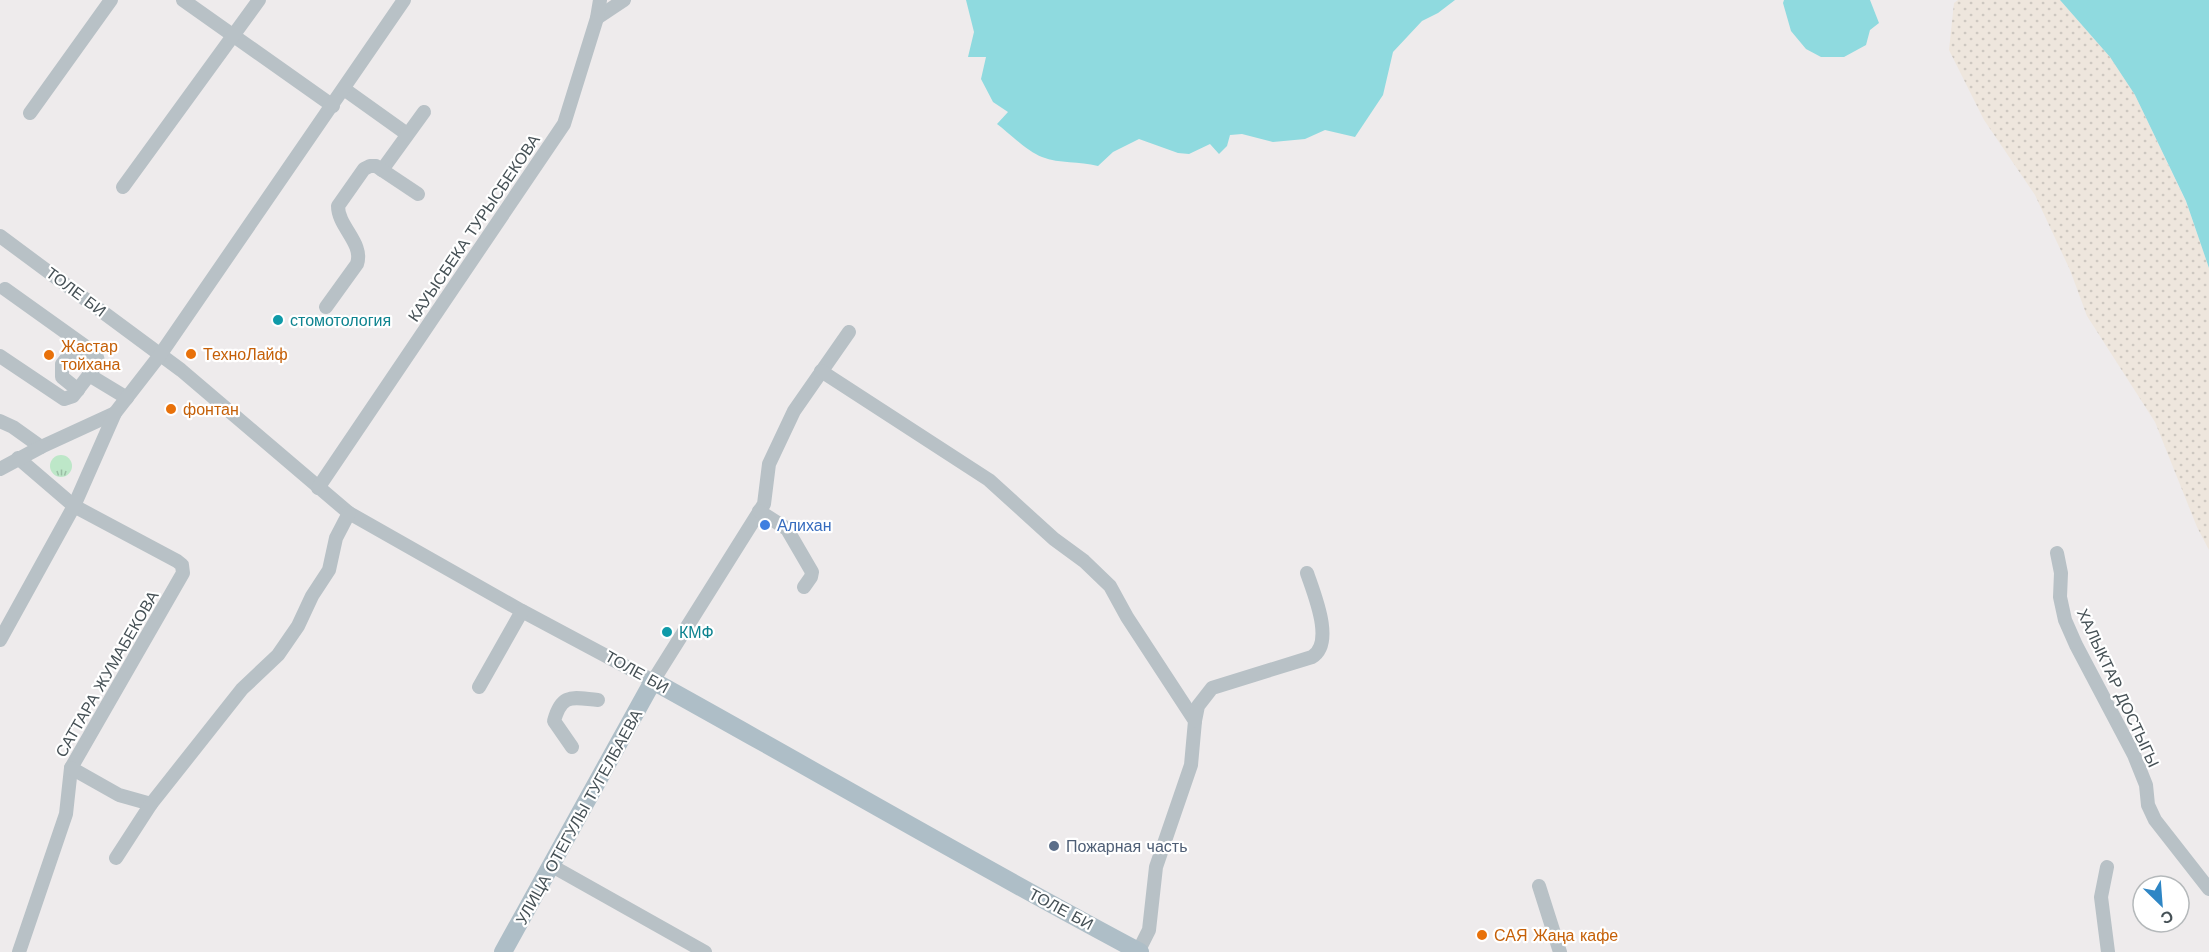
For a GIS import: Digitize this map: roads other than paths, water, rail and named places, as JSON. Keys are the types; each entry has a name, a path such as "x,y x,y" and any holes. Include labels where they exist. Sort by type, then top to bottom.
{"main road":[{"name":"УЛИЦА ОТЕГУЛЫ ТУГЕЛБАЕВА","path":"503,952 653,681"},
{"name":"ТОЛЕ БИ","path":"653,681 792,758 844,790 1138,952"}],"street":[{"path":"30,113 111,0"},
{"path":"183,0 333,106"},
{"path":"123,187 259,0"},
{"path":"0,640 74,506 115,413 128,398 156,352 333,106 404,0"},
{"name":"КАУЫСБЕКА ТУРЫСБЕКОВА","path":"318,488 564,124 597,18 600,0"},
{"path":"597,18 624,0"},
{"path":"344,88 407,134"},
{"path":"382,170 424,112"},
{"path":"326,307 359,258 357,249 340,218 338,206 364,169 376,166 418,194"},
{"name":"ТОЛЕ БИ","path":"0,236 181,370 349,513 522,611 653,681"},
{"path":"0,356 64,399 69,398 78,390 98,361 96,354 4,290"},
{"path":"653,681 765,500 769,464 794,411 849,332"},
{"path":"78,390 62,377 62,364 66,359 79,356 92,372 128,398"},
{"path":"821,371 989,480 1110,586 1127,617 1195,721"},
{"path":"0,469 41,447 115,413"},
{"path":"0,421 13,427 41,447"},
{"path":"18,459 74,506"},
{"name":"САТТАРА ЖУМАБЕКОВА","path":"19,952 66,814 71,768 174,589 183,569 177,561 74,506"},
{"path":"759,511 781,524 796,543 812,572 804,587"},
{"path":"116,858 152,804 242,689 278,654 298,626 312,596 328,570 336,538 349,513"},
{"name":"ХАЛЫКТАР ДОСТЫГЫ","path":"2057,553 2061,573 2060,597 2065,620 2134,755 2146,785 2148,805 2155,820 2209,889"},
{"path":"1138,952 1149,930 1156,867 1191,765 1198,706 1212,688 1312,657 1320,650 1323,628 1307,573"},
{"path":"479,687 522,611"},
{"path":"572,747 556,725 555,716 566,699 598,700"},
{"path":"71,768 119,795 152,804"},
{"path":"552,866 705,952"},
{"path":"2107,867 2101,897 2108,952"},
{"path":"1539,886 1560,952"}],"water":[{"path":"966,0 1455,0 1438,13 1422,21 1393,52 1383,95 1355,137 1325,130 1305,139 1273,142 1242,134 1230,135 1227,146 1219,154 1210,144 1189,154 1178,153 1139,139 1113,152 1098,166 1056,161 1037,155 997,124 1008,112 993,102 981,79 986,57 968,57 974,32"},
{"path":"1784,0 1870,0 1879,23 1870,30 1866,45 1844,57 1821,57 1806,49 1791,31"},
{"path":"2060,0 2209,0 2209,268 2186,201 2135,95 2110,57"}],"place":[{"name":"стомотология","path":"278,320"},
{"name":"ТехноЛайф","path":"191,354"},
{"name":"Жастар тойхана","path":"49,355"},
{"name":"фонтан","path":"171,409"},
{"name":"Алихан","path":"765,525"},
{"name":"КМФ","path":"667,632"},
{"name":"Пожарная часть","path":"1054,846"},
{"name":"САЯ Жаңа кафе","path":"1482,935"}]}
